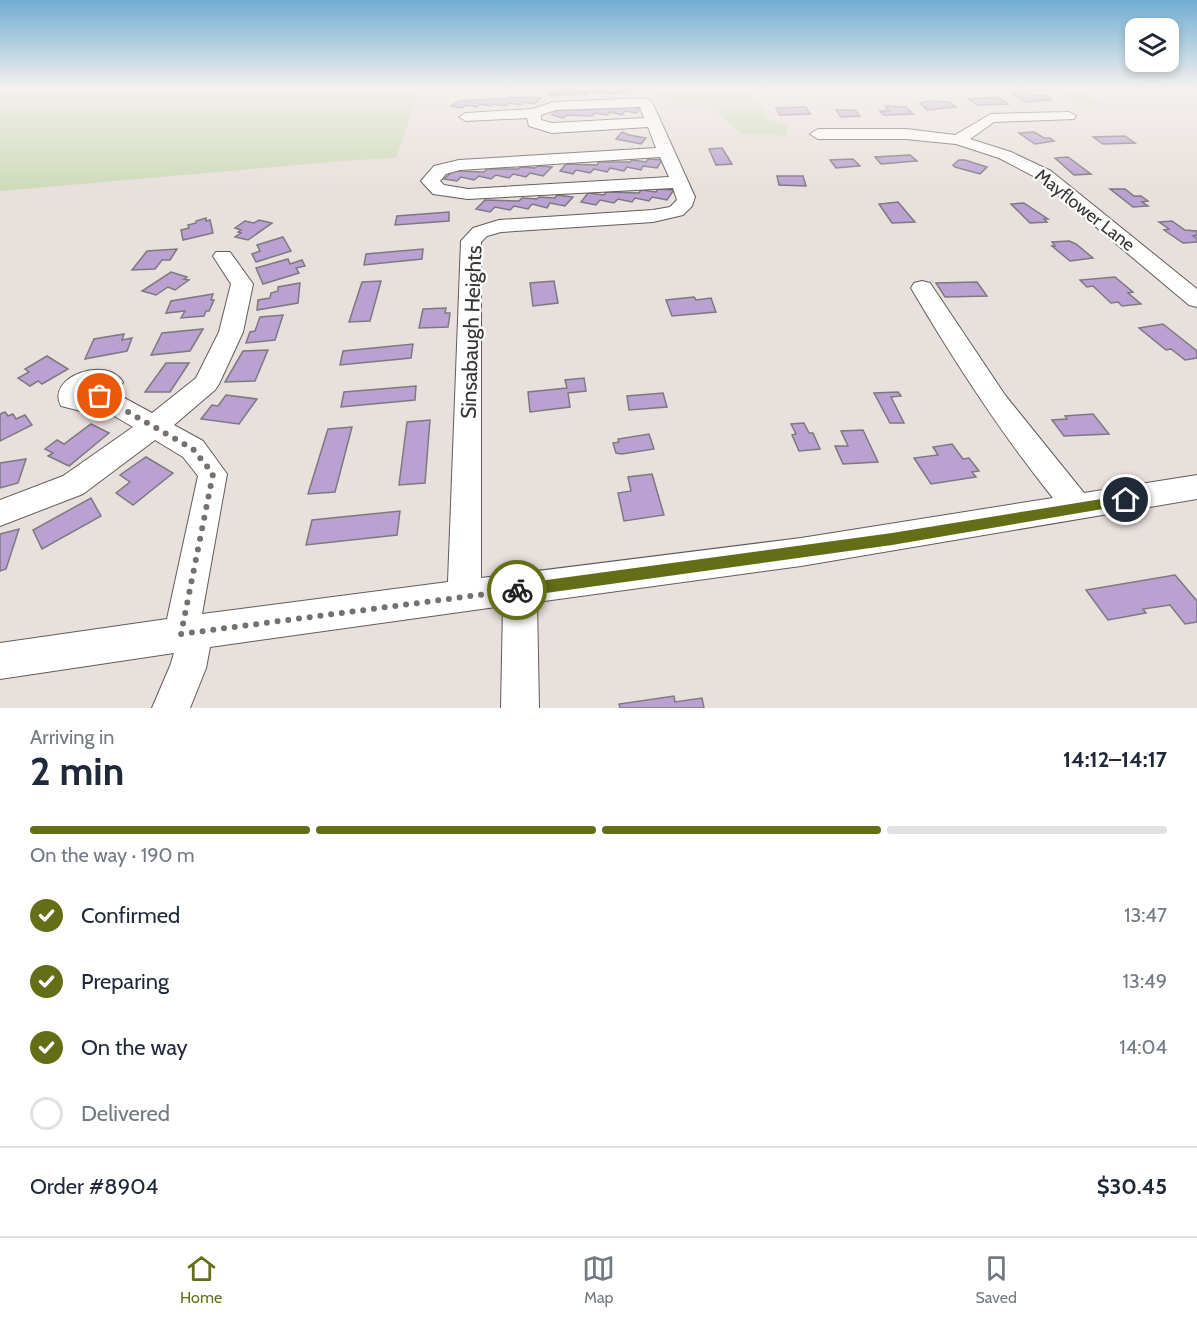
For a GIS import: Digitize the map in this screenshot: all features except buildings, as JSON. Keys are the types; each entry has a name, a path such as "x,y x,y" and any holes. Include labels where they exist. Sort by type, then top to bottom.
{"street":[{"path":"534,122 552,128 652,122"},
{"name":"Sinsabaugh Heights","path":"464,596 470,245 473,238 480,232 499,226 670,213 681,208 686,202 680,182 653,122"},
{"path":"958,140 985,122"},
{"name":"Mayflower Lane","path":"818,134 906,134 958,140 1005,155 1045,175 1197,300"},
{"path":"668,152 459,165 440,170 430,181 439,190 460,194 680,182"},
{"path":"0,513 73,485 155,426 206,384 231,332 242,284 223,256"},
{"path":"921,288 951,338 1030,451 1079,508"},
{"path":"100,396 193,449 213,474 188,633 188,668 171,708"},
{"path":"0,661 188,633 801,552 1197,488"},
{"path":"520,590 520,708"}],"green space":[{"path":"0,122 408,122 396,158 0,191"},
{"path":"728,122 777,122 788,126 787,135 741,134"}],"way so far":[{"path":"100,396 193,449 213,474 181,634 517,590"}],"route":[{"path":"517,590 892,539 1126,500"}]}
